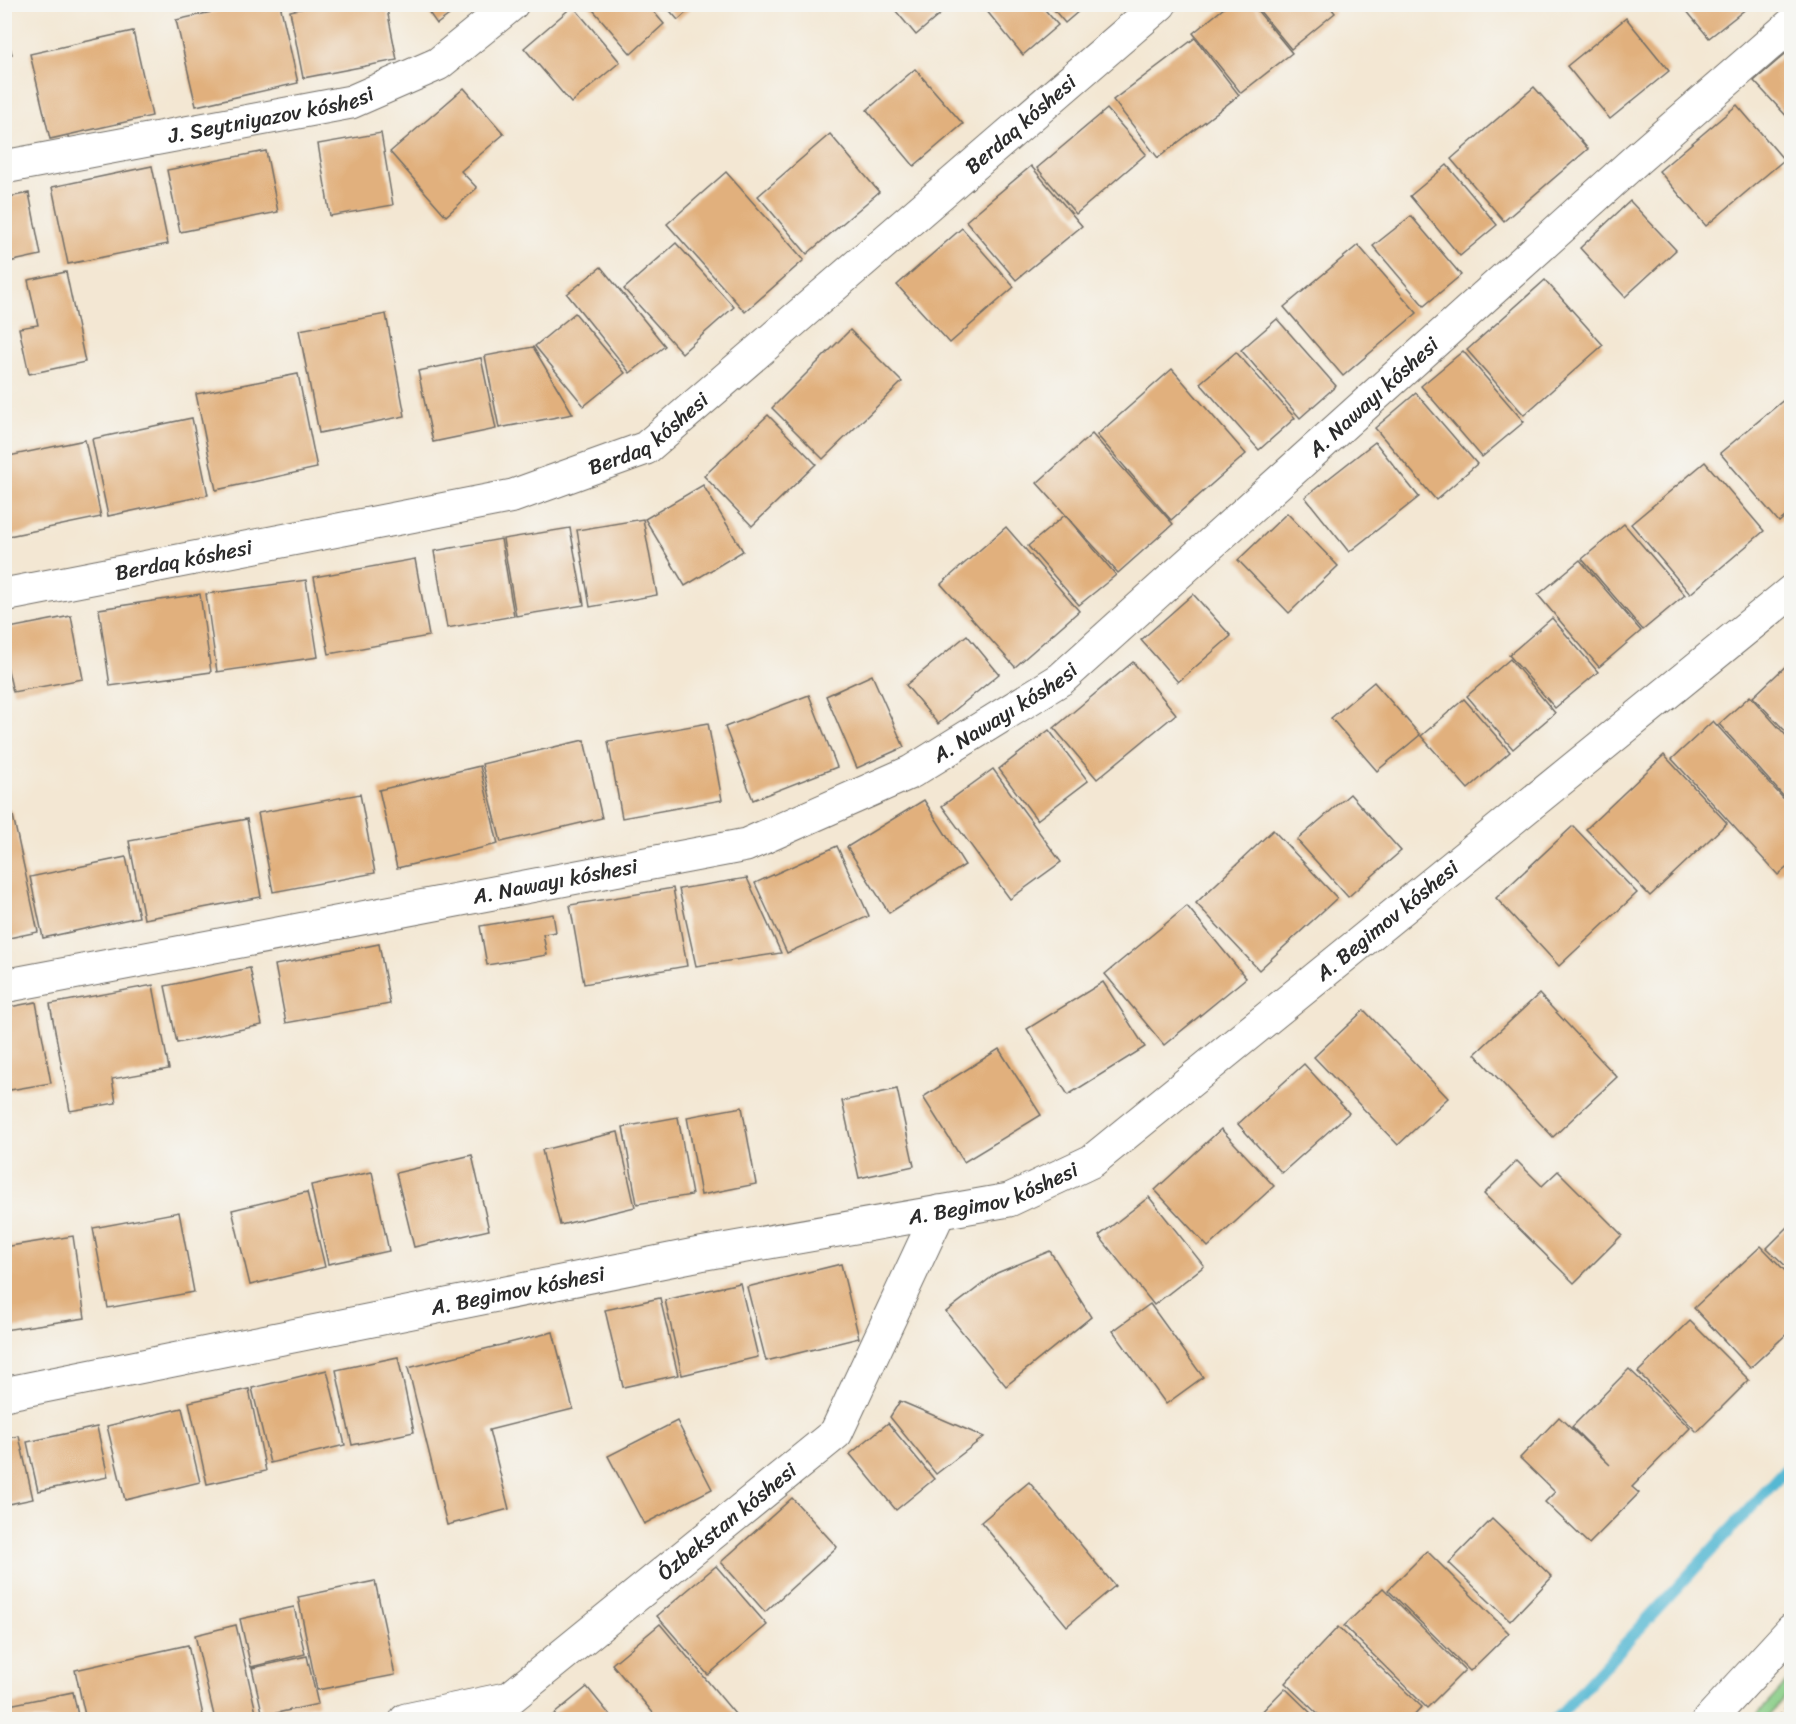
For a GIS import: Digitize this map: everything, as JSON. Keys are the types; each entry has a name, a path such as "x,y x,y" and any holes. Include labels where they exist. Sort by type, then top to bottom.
{"street":[{"name":"J. Seytniyazov kóshesi","path":"4,167 351,102 438,64 512,4"},
{"name":"Berdaq kóshesi","path":"4,595 513,496 646,448 1160,4"},
{"name":"A. Nawayı kóshesi","path":"4,986 746,845 910,772 1061,679 1637,159 1791,24"},
{"name":"A. Begimov kóshesi","path":"4,1394 700,1254 1008,1200 1092,1161 1791,591"},
{"name":"Ózbekstan kóshesi","path":"406,1719 510,1698 836,1433 939,1212"},
{"path":"1709,1719 1791,1630"}],"path":[{"path":"1776,1719 1791,1704"}],"green space":[{"path":"1791,1678 1791,1691 1766,1719 1753,1719"}],"building":[{"path":"247,4 280,4 298,83 196,106 176,20"},
{"path":"324,4 386,4 397,60 303,78 290,11"},
{"path":"423,4 464,4 437,24"},
{"path":"588,4 647,4 664,24 631,54"},
{"path":"664,4 696,4 678,20"},
{"path":"890,4 952,4 916,35"},
{"path":"981,4 1040,4 1058,25 1023,55"},
{"path":"1049,4 1087,4 1065,23"},
{"path":"1229,4 1252,4 1292,53 1241,93 1193,33"},
{"path":"1254,4 1328,4 1335,13 1291,49"},
{"path":"1681,4 1752,4 1709,38"},
{"path":"573,6 620,62 571,103 524,48"},
{"path":"1626,18 1669,71 1610,119 1567,66"},
{"path":"4,26 12,54 4,55"},
{"path":"133,31 152,116 50,139 30,54"},
{"path":"1195,38 1239,95 1158,158 1113,100"},
{"path":"1792,48 1792,122 1754,81"},
{"path":"915,69 963,124 914,166 867,110"},
{"path":"1534,87 1588,149 1504,221 1451,159"},
{"path":"464,88 504,134 461,171 477,188 446,216 390,152"},
{"path":"1737,105 1784,160 1706,226 1659,171"},
{"path":"1107,109 1146,154 1076,214 1037,168"},
{"path":"381,133 393,205 330,216 318,144"},
{"path":"830,134 879,192 807,254 758,196"},
{"path":"266,151 278,212 180,232 167,170"},
{"path":"1447,165 1497,225 1460,256 1410,196"},
{"path":"152,166 168,244 68,264 52,187"},
{"path":"1031,166 1082,226 1016,280 966,221"},
{"path":"726,172 804,260 745,312 667,224"},
{"path":"29,193 41,255 4,263 4,198"},
{"path":"1630,201 1676,250 1625,297 1580,248"},
{"path":"1411,216 1461,275 1424,306 1373,246"},
{"path":"962,228 1014,287 950,343 897,285"},
{"path":"676,243 734,307 682,353 624,289"},
{"path":"1358,245 1417,313 1343,376 1284,307"},
{"path":"601,267 665,346 630,373 567,294"},
{"path":"66,272 85,362 29,374 19,328 38,325 28,280"},
{"path":"1545,280 1603,345 1524,415 1467,350"},
{"path":"575,313 625,373 584,406 535,346"},
{"path":"386,314 405,416 319,433 299,330"},
{"path":"1277,319 1336,386 1300,418 1241,350"},
{"path":"850,330 902,382 823,459 772,408"},
{"path":"533,347 573,414 499,428 485,356"},
{"path":"1463,351 1524,422 1482,457 1421,386"},
{"path":"1236,352 1295,418 1259,450 1200,383"},
{"path":"481,358 496,429 433,442 418,371"},
{"path":"1172,369 1246,454 1171,520 1097,435"},
{"path":"298,374 317,468 216,490 196,394"},
{"path":"1416,393 1477,464 1436,500 1375,428"},
{"path":"1792,393 1792,511 1779,522 1720,453"},
{"path":"768,415 816,464 752,526 704,476"},
{"path":"192,418 208,495 108,516 92,439"},
{"path":"1092,434 1173,524 1118,573 1037,483"},
{"path":"85,440 101,517 4,537 4,457"},
{"path":"1375,442 1419,497 1349,552 1305,497"},
{"path":"1705,462 1764,531 1690,594 1631,524"},
{"path":"703,485 743,551 685,586 645,519"},
{"path":"1287,513 1338,566 1289,613 1238,560"},
{"path":"1065,515 1116,575 1079,605 1028,546"},
{"path":"643,519 657,595 590,607 577,530"},
{"path":"1624,524 1685,595 1643,630 1582,559"},
{"path":"1006,527 1079,611 1015,667 941,584"},
{"path":"570,528 584,605 516,616 503,539"},
{"path":"501,539 514,616 447,628 434,551"},
{"path":"415,559 429,636 329,654 314,577"},
{"path":"1580,560 1641,631 1599,667 1538,595"},
{"path":"306,580 318,657 217,672 206,594"},
{"path":"200,594 211,672 110,686 99,609"},
{"path":"1193,594 1231,636 1178,682 1141,640"},
{"path":"71,616 83,679 13,692 4,653 4,629"},
{"path":"1552,618 1598,672 1555,708 1509,655"},
{"path":"967,635 999,674 938,724 906,685"},
{"path":"1510,659 1555,713 1513,749 1467,696"},
{"path":"1792,660 1792,738 1753,697"},
{"path":"1133,662 1176,714 1097,779 1054,728"},
{"path":"872,675 904,747 857,768 826,696"},
{"path":"1374,682 1420,735 1377,771 1331,718"},
{"path":"809,695 837,767 753,800 725,727"},
{"path":"1750,696 1792,742 1792,793 1785,798 1719,724"},
{"path":"1464,699 1510,752 1468,789 1421,736"},
{"path":"1713,721 1792,808 1792,863 1778,875 1672,759"},
{"path":"708,723 722,800 622,818 608,741"},
{"path":"1049,730 1088,781 1037,820 999,769"},
{"path":"584,740 602,818 501,842 482,764"},
{"path":"1664,755 1727,823 1650,896 1586,829"},
{"path":"480,766 498,844 397,868 379,790"},
{"path":"993,769 1061,862 1010,899 942,806"},
{"path":"360,794 375,873 273,892 258,813"},
{"path":"1350,794 1401,851 1348,897 1297,840"},
{"path":"924,800 965,865 889,913 847,847"},
{"path":"12,811 38,932 4,939 4,812"},
{"path":"247,819 261,897 144,919 129,841"},
{"path":"1573,826 1637,893 1559,966 1496,898"},
{"path":"1273,830 1337,898 1259,970 1196,903"},
{"path":"837,846 869,916 787,953 755,883"},
{"path":"126,857 139,917 43,938 30,877"},
{"path":"747,878 781,953 696,966 679,889"},
{"path":"673,888 687,966 584,984 570,905"},
{"path":"1187,906 1246,978 1164,1045 1105,974"},
{"path":"553,914 556,932 543,934 547,955 487,965 480,926"},
{"path":"379,944 390,1004 286,1023 275,965"},
{"path":"250,968 262,1025 177,1043 165,986"},
{"path":"1103,982 1145,1047 1068,1095 1027,1029"},
{"path":"153,985 169,1069 112,1079 116,1103 70,1111 50,1004"},
{"path":"1539,994 1617,1077 1553,1137 1475,1054"},
{"path":"36,1002 51,1083 4,1091 4,1008"},
{"path":"1364,1010 1448,1098 1398,1145 1314,1057"},
{"path":"999,1049 1041,1115 964,1162 923,1097"},
{"path":"1304,1064 1349,1113 1282,1173 1238,1124"},
{"path":"897,1089 914,1166 859,1178 842,1101"},
{"path":"742,1107 756,1184 701,1195 687,1117"},
{"path":"678,1117 692,1195 637,1204 623,1127"},
{"path":"1221,1129 1274,1186 1208,1247 1155,1190"},
{"path":"618,1132 635,1207 560,1225 542,1150"},
{"path":"472,1155 489,1230 414,1247 396,1173"},
{"path":"1517,1161 1542,1186 1558,1171 1622,1235 1574,1283 1484,1194"},
{"path":"372,1172 389,1251 328,1264 311,1185"},
{"path":"307,1192 325,1267 250,1285 232,1210"},
{"path":"1149,1197 1204,1266 1154,1305 1099,1236"},
{"path":"179,1212 194,1292 108,1308 93,1228"},
{"path":"1792,1223 1792,1272 1767,1248"},
{"path":"73,1236 85,1318 4,1330 4,1247"},
{"path":"1761,1246 1792,1278 1792,1329 1750,1368 1694,1308"},
{"path":"1050,1251 1091,1317 1006,1386 946,1312 997,1273"},
{"path":"841,1264 859,1338 766,1361 747,1287"},
{"path":"740,1283 758,1357 682,1375 665,1300"},
{"path":"660,1298 678,1375 623,1387 605,1310"},
{"path":"1150,1304 1203,1377 1166,1404 1113,1331"},
{"path":"1690,1321 1749,1380 1697,1432 1638,1372"},
{"path":"553,1332 573,1409 489,1430 509,1509 447,1525 408,1368"},
{"path":"398,1357 414,1432 352,1445 336,1370"},
{"path":"1629,1369 1690,1428 1632,1487 1639,1493 1589,1544 1545,1502 1555,1492 1520,1458 1559,1417 1610,1465 1572,1427"},
{"path":"327,1370 345,1445 270,1463 252,1388"},
{"path":"249,1389 266,1471 207,1484 189,1402"},
{"path":"900,1401 984,1437 936,1474 890,1417"},
{"path":"182,1408 200,1482 125,1500 107,1426"},
{"path":"677,1421 712,1489 644,1524 608,1456"},
{"path":"888,1423 934,1479 896,1510 850,1454"},
{"path":"97,1427 108,1477 38,1491 27,1442"},
{"path":"19,1436 33,1499 4,1505 4,1439"},
{"path":"1029,1482 1115,1586 1067,1626 981,1522"},
{"path":"792,1498 837,1547 765,1612 721,1562"},
{"path":"1492,1519 1552,1577 1510,1621 1449,1563"},
{"path":"1427,1551 1509,1633 1470,1671 1388,1590"},
{"path":"716,1566 767,1625 708,1675 657,1616"},
{"path":"375,1581 395,1675 317,1690 298,1597"},
{"path":"1383,1588 1465,1670 1427,1708 1344,1626"},
{"path":"294,1607 305,1654 251,1667 240,1619"},
{"path":"660,1624 740,1720 659,1720 612,1664"},
{"path":"236,1625 257,1716 242,1720 215,1720 195,1635"},
{"path":"1338,1627 1422,1707 1410,1720 1324,1720 1285,1683"},
{"path":"188,1645 204,1720 86,1720 75,1670"},
{"path":"307,1656 318,1704 263,1716 252,1668"},
{"path":"587,1687 614,1720 547,1720"},
{"path":"1285,1688 1318,1720 1254,1720"},
{"path":"73,1692 79,1720 4,1720 4,1706"}],"waterway":[{"path":"1555,1720 1792,1463"}]}
